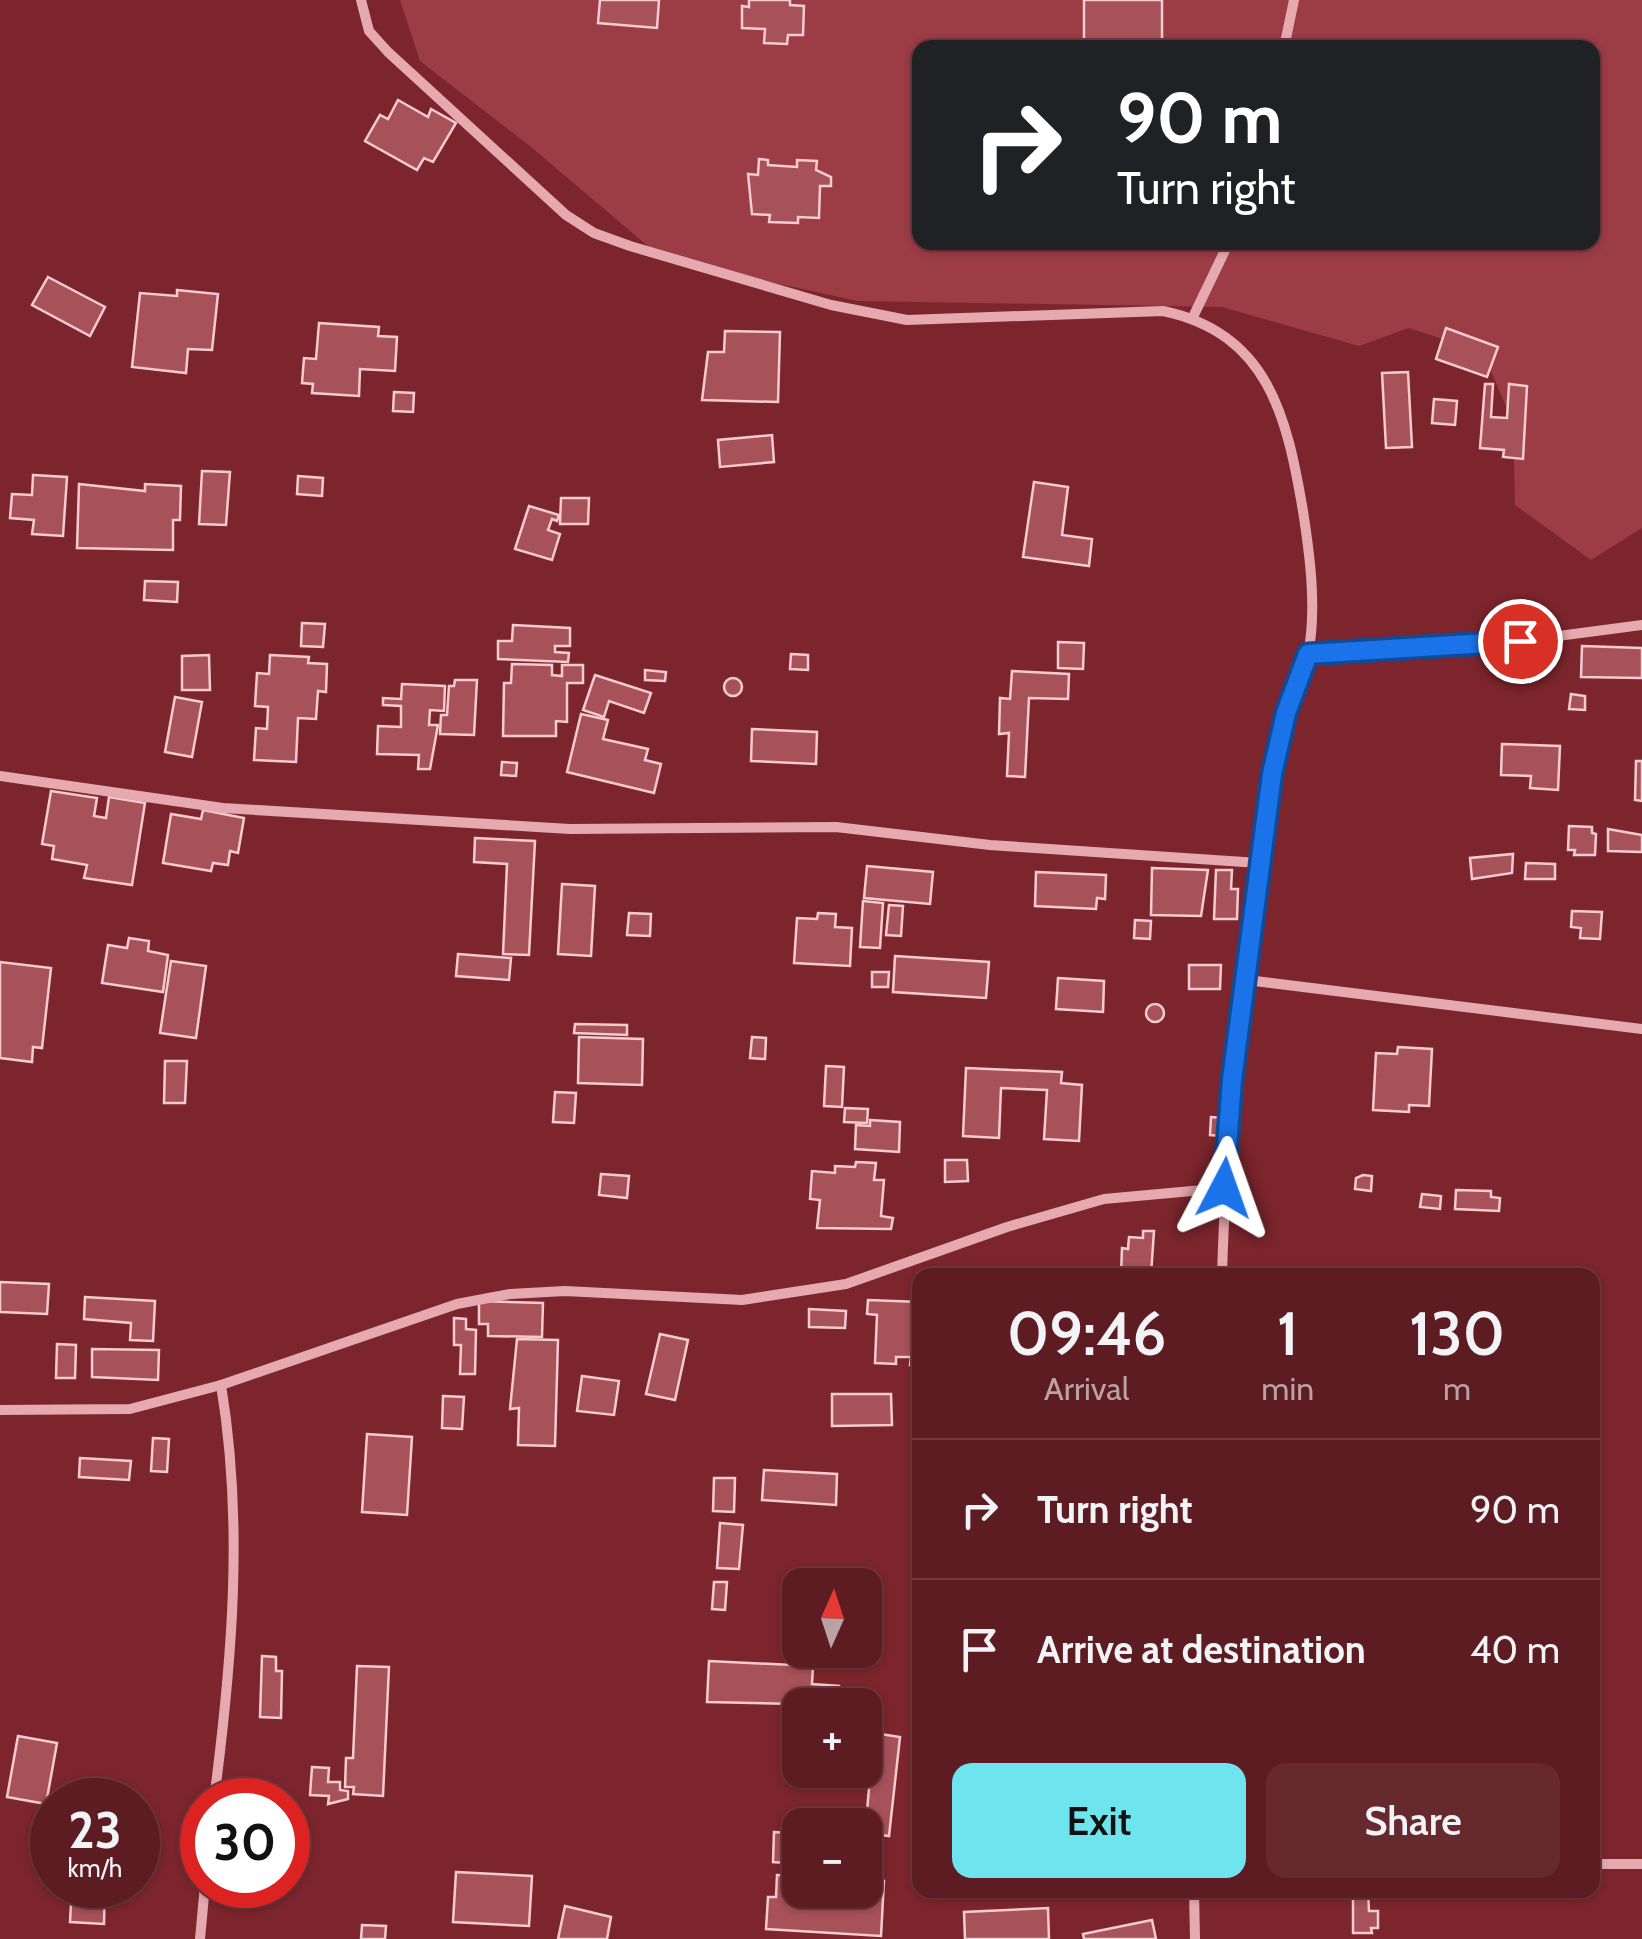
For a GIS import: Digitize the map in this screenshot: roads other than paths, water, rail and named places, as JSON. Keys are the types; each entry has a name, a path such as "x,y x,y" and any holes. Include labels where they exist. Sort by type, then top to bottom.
{"street":[{"path":"361,0 369,31 388,52 525,181 594,233 738,278 891,318 1008,319 1163,311 1193,317 1246,355 1270,385 1283,412 1309,550 1308,654 1280,736 1259,864 1248,980 1232,1080 1222,1268"},
{"path":"1286,40 1294,0"},
{"path":"1193,317 1225,250"},
{"path":"1308,654 1520,641 1642,624"},
{"path":"0,776 223,808 570,829 836,827 990,845 1259,864"},
{"path":"1248,980 1642,1029"},
{"path":"0,1410 130,1409 222,1386 457,1304 565,1290 681,1298 759,1297 846,1284 1007,1227 1104,1199 1224,1188"},
{"path":"216,1778 236,1537 233,1456 222,1386"},
{"path":"1600,1864 1642,1864"},
{"path":"1194,1898 1195,1939"},
{"path":"200,1939 203,1908"}]}
